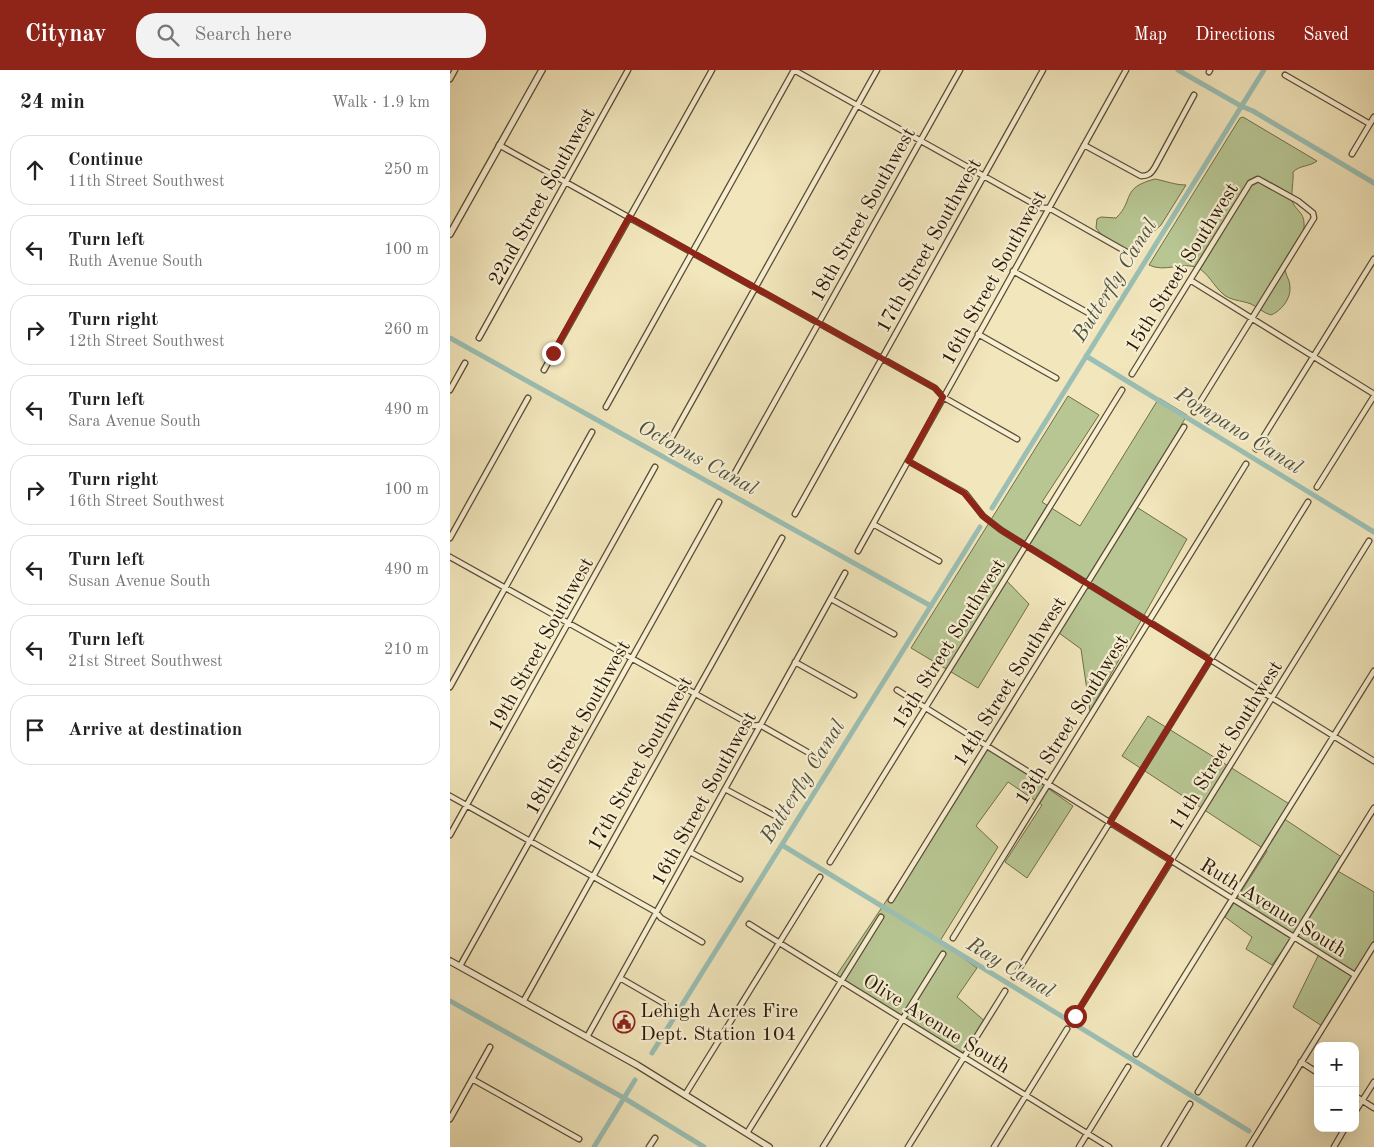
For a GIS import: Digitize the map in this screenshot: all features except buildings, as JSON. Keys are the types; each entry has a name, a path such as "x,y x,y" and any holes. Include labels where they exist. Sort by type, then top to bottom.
{"street":[{"path":"450,79 455,70"},
{"path":"450,233 542,70"},
{"name":"22nd Street Southwest","path":"479,338 628,70"},
{"path":"544,370 712,70"},
{"path":"606,407 794,70 1041,208 1049,208 1132,255"},
{"path":"668,444 877,70"},
{"name":"18th Street Southwest","path":"732,478 960,70"},
{"name":"17th Street Southwest","path":"795,514 1043,70"},
{"name":"16th Street Southwest","path":"858,551 1126,70"},
{"path":"1285,76 1370,124"},
{"path":"1084,145 1140,176 1148,175 1155,167 1194,96"},
{"path":"1352,154 1374,117"},
{"path":"500,145 935,388 943,397 1017,439"},
{"name":"15th Street Southwest","path":"1132,374 1250,183 1258,179 1313,212 1314,218 1252,318"},
{"path":"1256,449 1374,259"},
{"path":"1013,271 1092,315"},
{"path":"1190,280 1374,395 1317,487"},
{"path":"1194,412 1252,318"},
{"path":"978,334 1056,378"},
{"path":"450,390 465,363"},
{"name":"15th Street Southwest","path":"830,862 1122,390"},
{"path":"450,538 528,398"},
{"name":"14th Street Southwest","path":"891,900 1184,427"},
{"path":"450,687 592,432"},
{"path":"908,461 964,493 987,520 1374,761"},
{"name":"13th Street Southwest","path":"953,938 1246,464"},
{"name":"19th Street Southwest","path":"450,835 655,467"},
{"name":"18th Street Southwest","path":"460,966 719,502"},
{"path":"1014,976 1308,502"},
{"path":"872,524 939,561"},
{"name":"17th Street Southwest","path":"523,1002 782,538"},
{"name":"11th Street Southwest","path":"1075,1016 1369,541"},
{"path":"450,557 753,726 760,726 818,758"},
{"name":"16th Street Southwest","path":"586,1037 845,573"},
{"path":"831,599 894,634"},
{"path":"796,662 854,695"},
{"path":"1136,1054 1374,671"},
{"name":"Ruth Avenue South","path":"897,690 1355,975"},
{"path":"725,789 781,819"},
{"path":"450,796 656,912 661,918 702,942"},
{"path":"1198,1092 1374,808"},
{"path":"690,852 740,880"},
{"path":"685,1095 820,877"},
{"path":"746,1133 881,917"},
{"name":"Olive Avenue South","path":"749,924 1109,1147"},
{"path":"1249,1147 1374,945"},
{"path":"823,1147 943,954"},
{"path":"450,960 685,1095 769,1147"},
{"path":"620,978 665,1004"},
{"path":"908,1147 1005,991"},
{"path":"994,1147 1067,1029"},
{"path":"450,1119 490,1047"},
{"path":"1301,1062 1314,1070"},
{"path":"1078,1147 1128,1067"},
{"path":"472,1079 579,1138"},
{"path":"1359,1106 1374,1082"},
{"path":"1359,1098 1374,1108"},
{"path":"1164,1147 1190,1104"},
{"path":"1334,1147 1343,1132"},
{"path":"649,1147 655,1138"}],"green space":[{"path":"1243,117 1317,161 1293,172 1292,200 1303,217 1304,229 1285,265 1285,271 1290,284 1289,296 1282,308 1271,315 1251,304 1225,296 1205,273 1198,268 1186,266 1161,268 1149,265 1240,118"},
{"path":"1155,179 1186,185 1161,225 1151,234 1139,251 1134,253 1126,251 1101,234 1096,228 1097,219 1101,217 1116,218 1122,212 1132,191 1137,186"},
{"path":"1068,396 1099,415 1042,502 1080,526 1159,398 1187,415 1135,506 1187,539 1090,711 1081,649 1059,633 1087,586 1023,547 1003,577 1029,604 978,688 911,648"},
{"path":"1148,716 1291,805 1283,818 1343,858 1336,870 1374,892 1374,946 1322,1026 1293,1007 1319,954 1293,936 1272,965 1246,949 1252,937 1225,917 1267,851 1122,756"},
{"path":"989,747 1073,806 1027,878 1005,862 1042,805 1008,782 976,826 998,847 940,941 977,968 957,997 987,1023 967,1055 834,979"}],"waterway":[{"path":"1178,70 1253,111 1374,183"},
{"name":"Butterfly Canal","path":"992,508 1264,70"},
{"name":"Octopus Canal","path":"450,338 931,606"},
{"name":"Pompano Canal","path":"1086,356 1374,532"},
{"name":"Butterfly Canal","path":"652,1053 980,527"},
{"name":"Ray Canal","path":"782,845 1249,1131"},
{"path":"450,1001 624,1098 704,1147"},
{"name":"Butterfly Canal","path":"594,1147 635,1080"}],"place":[{"name":"Lehigh Acres Fire Dept. Station 104","path":"624,1022"}],"route":[{"path":"553,353 629,217 935,388 943,397 908,461 964,493 983,516 1001,530 1210,660 1110,822 1171,860 1075,1016"}]}
